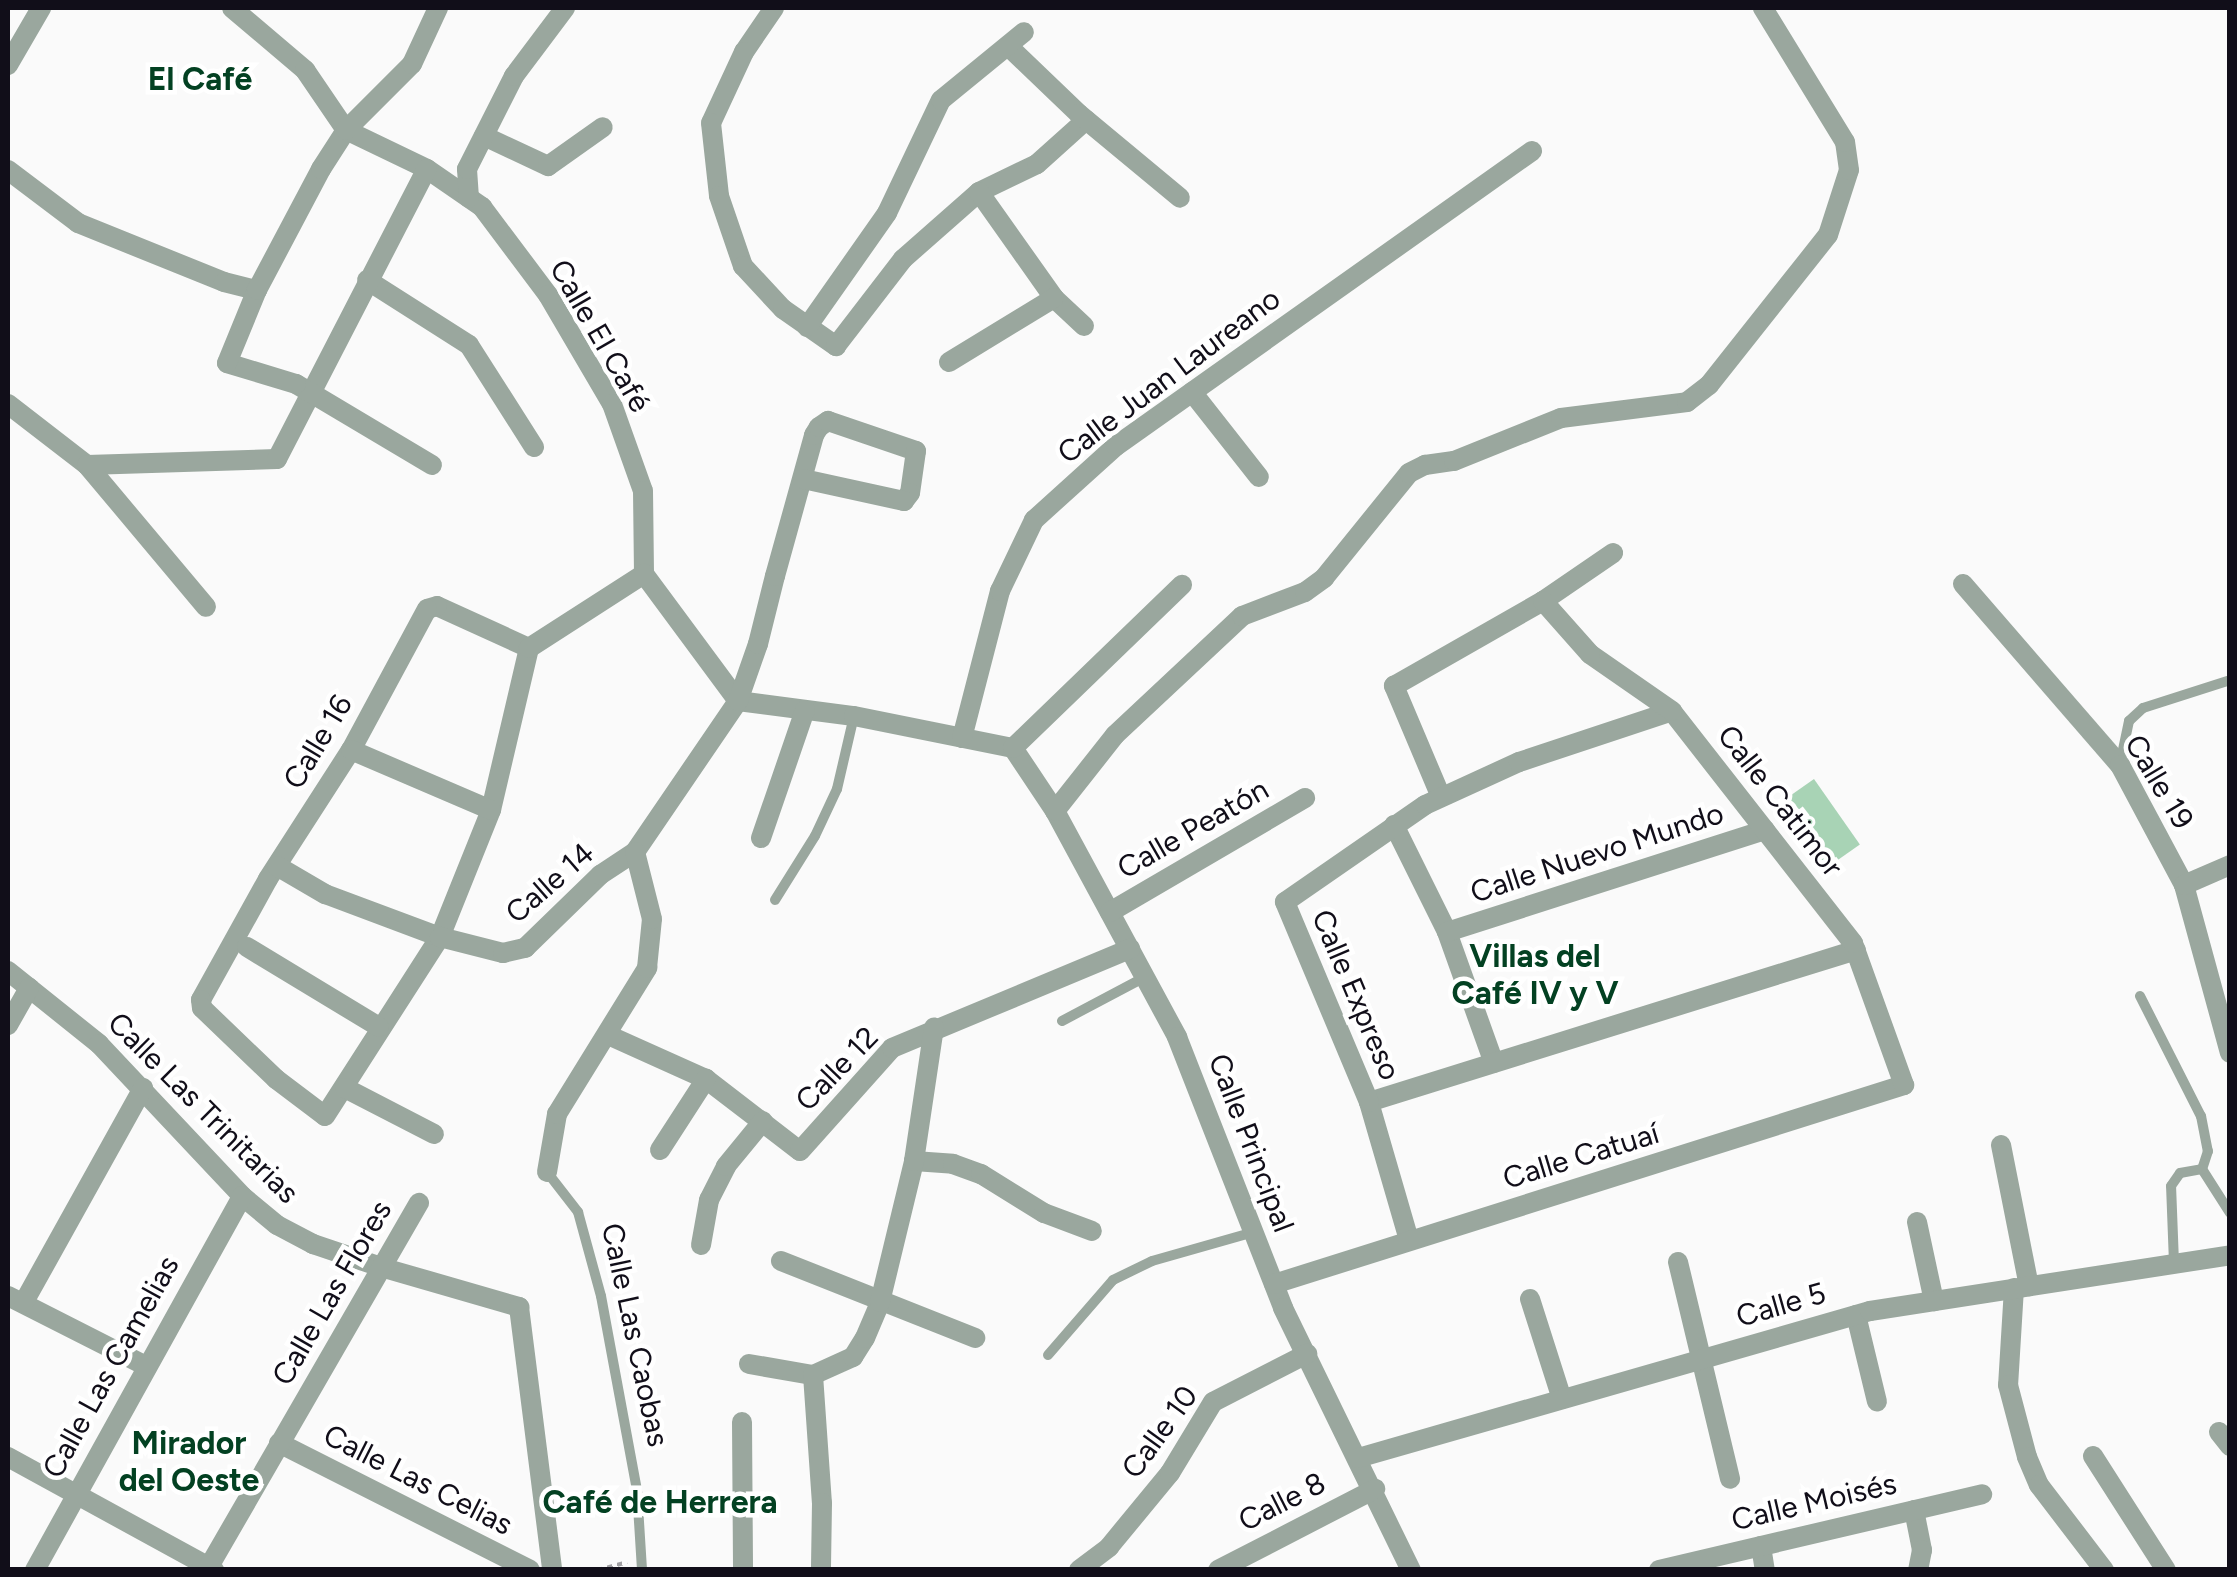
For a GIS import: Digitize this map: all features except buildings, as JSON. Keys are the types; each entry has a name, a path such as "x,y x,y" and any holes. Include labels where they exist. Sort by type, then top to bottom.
{"street":[{"path":"8,65 13,42 42,8"},
{"name":"Calle El Café","path":"232,8 305,70 346,130 426,169 482,208 548,296 612,404 643,491 644,574"},
{"path":"432,465 296,384 227,364 257,290 346,130 412,64 438,8"},
{"path":"468,198 467,169 514,76 565,8"},
{"path":"774,8 744,52 711,124 719,196 743,266 783,309 836,346 843,343 902,259 979,192 1037,164 1086,120"},
{"path":"1055,811 1115,736 1242,616 1305,592 1324,578 1409,473 1425,464 1454,461 1561,418 1687,402 1710,384 1828,235 1849,170 1845,142 1763,8"},
{"path":"807,327 887,213 941,100 1016,39 1086,120 1180,198"},
{"path":"484,136 548,166 603,127"},
{"name":"Calle Juan Laureano","path":"962,738 1000,591 1034,520 1116,446 1532,151"},
{"path":"88,464 277,459 426,169"},
{"path":"8,170 78,223 224,282 257,290"},
{"path":"979,192 1054,298 1084,326"},
{"path":"366,280 469,345 534,447"},
{"path":"949,362 1054,298"},
{"path":"1192,392 1259,477"},
{"path":"8,404 88,464 206,606"},
{"name":"Calle 14","path":"277,866 325,894 440,937 503,953 525,948 600,875 635,852 738,701 814,435 828,422 916,451 910,494 904,501 803,479"},
{"path":"1441,797 1394,686 1543,601 1613,553"},
{"path":"434,1134 345,1088 440,937 491,810 529,648 644,574 738,701 854,716 1013,748 1182,585"},
{"name":"Calle 19","path":"1963,584 2120,764 2184,885 2230,1052"},
{"name":"Calle Catimor","path":"1543,601 1590,654 1672,711 1856,950 1904,1085"},
{"name":"Calle 16","path":"345,1088 330,1114 324,1116 276,1079 202,1008 201,1000 277,866 351,750 428,609 438,606 529,648"},
{"path":"761,838 805,710"},
{"name":"Calle Expreso","path":"1409,1240 1369,1102 1286,902 1394,825 1441,797 1519,762 1672,711"},
{"name":"Calle Principal","path":"1013,748 1055,811 1177,1037 1274,1284 1412,1570"},
{"path":"351,750 491,810"},
{"name":"Calle Peatón","path":"1110,912 1305,798"},
{"path":"1394,825 1447,932 1494,1064"},
{"name":"Calle Nuevo Mundo","path":"1447,932 1765,830"},
{"name":"Calle Las Caobas","path":"548,1172 557,1114 634,995 652,944 646,887 635,852"},
{"path":"2184,885 2230,865"},
{"path":"246,947 380,1027"},
{"name":"Calle 12","path":"608,1035 706,1079 797,1150 803,1149 892,1048 934,1027 1130,950"},
{"path":"1369,1102 1856,950"},
{"name":"Calle Las Trinitarias","path":"8,971 98,1044 242,1196 294,1235 384,1268 512,1302 523,1314 552,1570"},
{"path":"8,1025 29,988"},
{"path":"749,1364 813,1375 854,1357 880,1302 914,1161 934,1027"},
{"path":"660,1150 706,1079"},
{"name":"Calle Catuaí","path":"1274,1284 1904,1085"},
{"path":"143,1088 16,1299 146,1366"},
{"path":"701,1245 709,1200 726,1166 763,1120"},
{"path":"2001,1146 2022,1287 2008,1385 2027,1457 2039,1485 2104,1570"},
{"path":"914,1161 954,1164 980,1174 1044,1213 1092,1231"},
{"name":"Calle Las Camelias","path":"34,1570 242,1196"},
{"name":"Calle Las Flores","path":"209,1568 419,1202"},
{"path":"1917,1222 1934,1301"},
{"name":"Calle 5","path":"1358,1458 1856,1315 2230,1255"},
{"path":"780,1261 975,1338"},
{"path":"1678,1262 1730,1479"},
{"path":"1530,1299 1562,1399"},
{"path":"1856,1315 1877,1402"},
{"name":"Calle 10","path":"1079,1570 1108,1546 1170,1473 1213,1402 1306,1354"},
{"path":"813,1375 822,1503 821,1570"},
{"path":"742,1422 743,1570"},
{"name":"Calle Las Celias","path":"279,1443 530,1570"},
{"path":"2093,1456 2158,1567"},
{"path":"8,1458 209,1568"},
{"name":"Calle 8","path":"1218,1570 1374,1489"},
{"name":"Calle Moisés","path":"1659,1570 1982,1494"},
{"path":"1914,1510 1922,1550 1918,1570"},
{"path":"1761,1546 1766,1570"}],"lane":[{"path":"2120,764 2130,721 2143,708 2230,680"},
{"path":"775,900 815,836 837,789 854,716"},
{"path":"1062,1021 1145,977"},
{"path":"2140,996 2201,1116 2208,1150 2202,1168"},
{"path":"2202,1168 2230,1213"},
{"path":"2174,1263 2171,1186 2180,1173 2202,1168"},
{"name":"Calle Las Caobas","path":"548,1172 578,1212 601,1296 637,1490 642,1564"},
{"path":"1048,1356 1113,1280 1152,1261 1254,1232"}],"path":[{"path":"598,1570 642,1564"}],"green space":[{"path":"1814,779 1860,845 1821,871 1775,806"}],"district":[{"name":"El Café","path":"200,79"},
{"name":"Villas del Café IV y V","path":"1535,976"},
{"name":"Mirador del Oeste","path":"189,1462"},
{"name":"Café de Herrera","path":"660,1502"}]}
